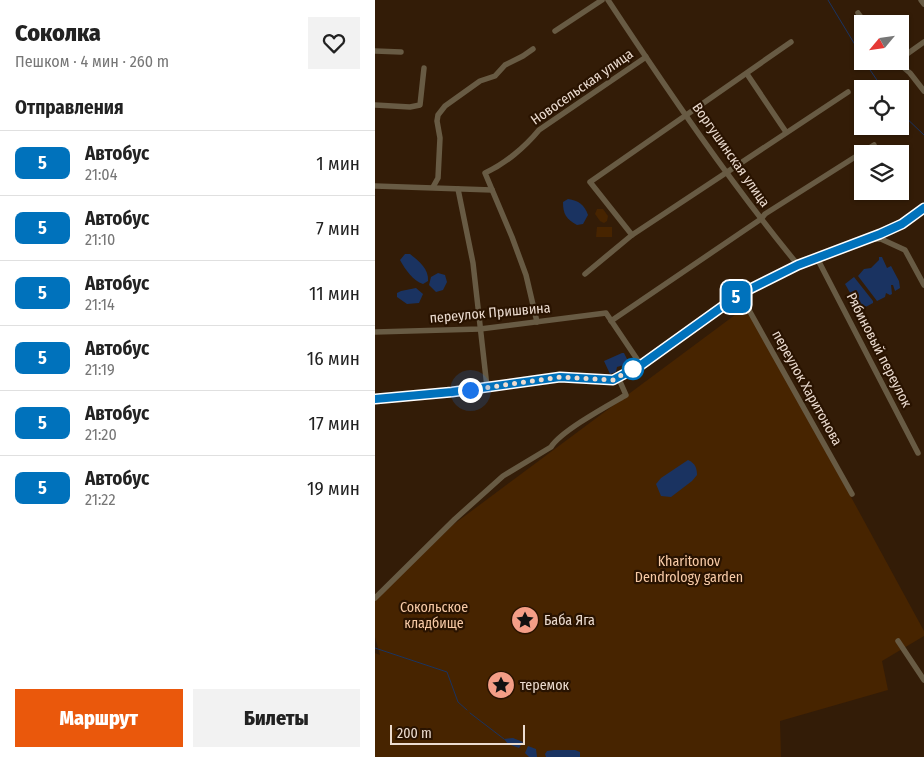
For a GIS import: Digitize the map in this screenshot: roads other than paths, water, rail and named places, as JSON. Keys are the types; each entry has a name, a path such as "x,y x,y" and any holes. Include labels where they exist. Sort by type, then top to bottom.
{"street":[{"path":"555,31 601,0"},
{"name":"Воргушинская улица","path":"609,0 646,57 727,172 763,216 798,265"},
{"path":"921,0 924,4"},
{"path":"632,235 590,182 791,42"},
{"path":"909,53 924,42"},
{"path":"433,187 438,178 441,138 437,115 445,106 480,82 495,76 505,65 533,49"},
{"path":"375,51 401,52"},
{"name":"Новосельская улица","path":"492,190 485,173 492,170 527,144 539,130 646,57"},
{"path":"375,105 410,107 420,105 423,68"},
{"path":"908,70 924,91"},
{"path":"747,74 786,132"},
{"path":"585,274 632,235 848,92"},
{"path":"641,365 611,321 763,216 854,158"},
{"path":"375,186 492,190 526,275 537,322"},
{"path":"458,189 473,263 487,387"},
{"path":"375,399 452,392 560,377 613,380 641,365 740,294 798,265 870,239 902,224 924,208"},
{"path":"870,239 881,239 905,250 924,285"},
{"name":"Рябиновый переулок","path":"817,258 918,453"},
{"name":"переулок Харитонова","path":"740,294 852,494"},
{"name":"переулок Пришвина","path":"375,332 480,329 606,312 611,321"},
{"path":"375,598 455,519 503,476 551,447 562,436 625,395 618,376"},
{"path":"898,642 924,680"}],"water":[{"path":"568,199 578,202 585,208 588,215 583,224 577,225 566,216 563,202"},
{"path":"405,254 410,254 423,266 427,273 428,281 423,284 416,280 404,267 400,260"},
{"path":"879,257 882,257 887,268 891,266 899,281 900,288 895,291 893,285 891,285 892,294 886,293 885,297 877,301 858,276 864,269 871,268 879,260"},
{"path":"438,273 445,275 447,282 443,290 436,292 429,285 431,277"},
{"path":"854,277 873,301 873,303 860,310 845,284"},
{"path":"416,288 423,294 419,303 407,304 397,297 397,293 401,291"},
{"path":"624,353 627,359 627,364 617,367 616,372 610,374 604,361"},
{"path":"688,460 695,466 697,475 671,497 661,496 656,484 661,478"},
{"path":"513,738 523,742 519,748 508,744 504,739"},
{"path":"528,746 536,749 537,757 529,757 525,753"},
{"path":"575,750 580,752 580,757 546,757 547,751"}],"waterway":[{"path":"828,0 854,43"},
{"path":"870,70 877,80"},
{"path":"909,121 924,135"},
{"path":"375,648 447,672 458,702 467,710"},
{"path":"470,713 504,739"}],"place":[{"name":"Баба Яга","path":"525,620"},
{"name":"теремок","path":"501,685"}],"park label":[{"name":"Kharitonov Dendrology garden","path":"689,570"},
{"name":"Сокольское кладбище","path":"434,616"}]}
